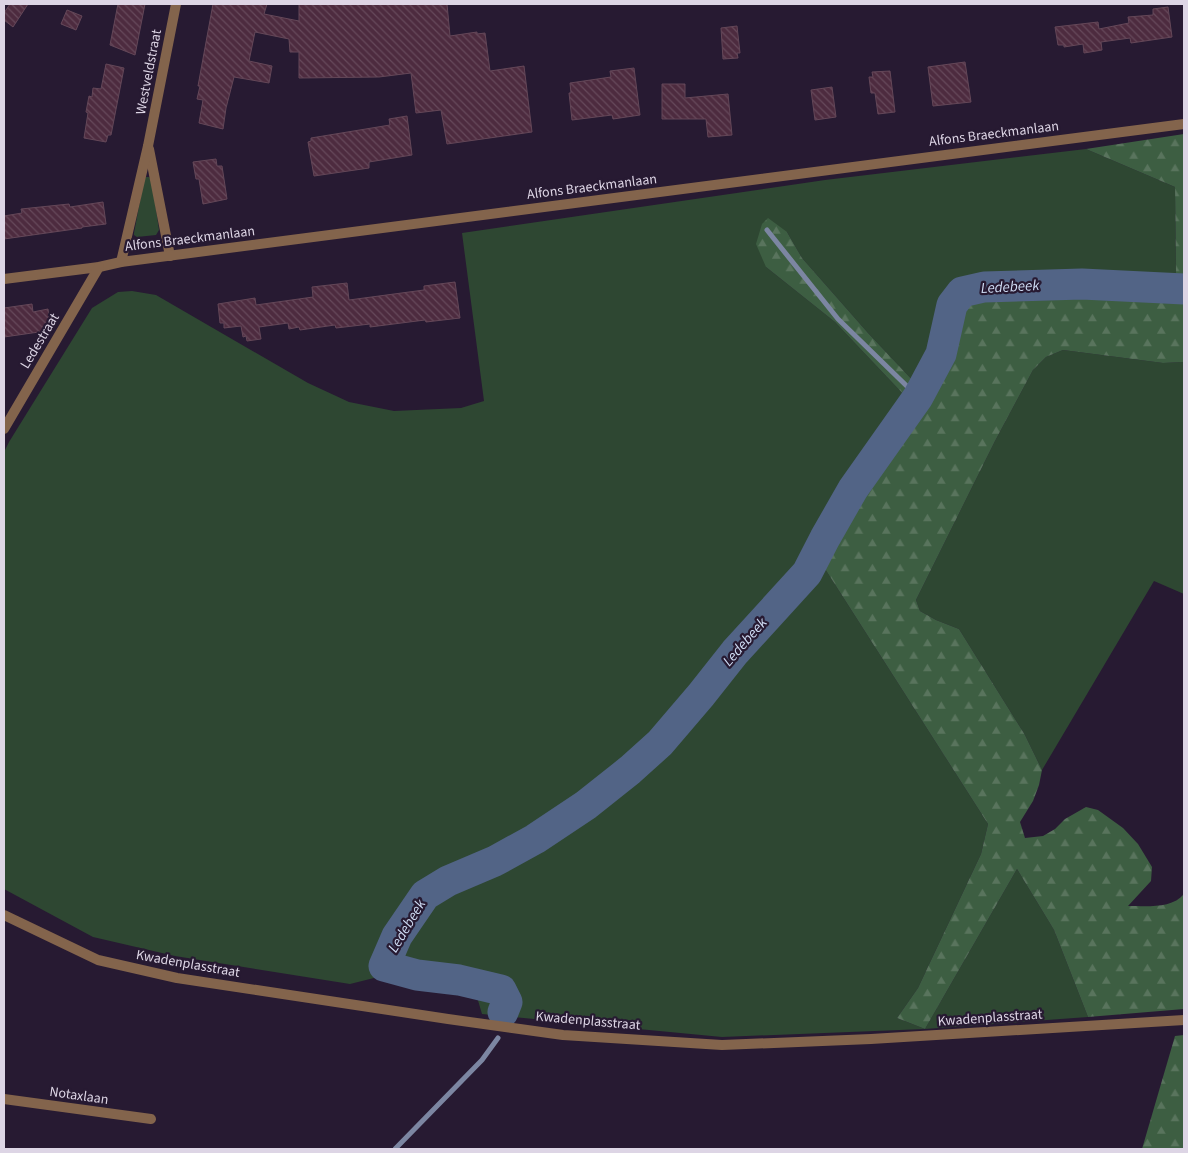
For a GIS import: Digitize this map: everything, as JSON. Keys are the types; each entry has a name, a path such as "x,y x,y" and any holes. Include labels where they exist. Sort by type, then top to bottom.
{"street":[{"name":"Westveldstraat","path":"121,262 148,146 176,4"},
{"name":"Alfons Braeckmanlaan","path":"4,279 99,267 121,262 1184,124"},
{"name":"Westveldstraat","path":"148,146 170,256"},
{"name":"Ledestraat","path":"4,429 99,267"},
{"name":"Kwadenplasstraat","path":"4,915 98,960 177,978 564,1035 722,1046 1184,1020"},
{"name":"Notaxlaan","path":"4,1099 151,1119"}],"green space":[{"path":"1184,134 1183,362 1163,363 1063,350 1046,357 1033,370 995,441 916,600 920,611 959,629 1025,735 1042,770 1033,801 1020,822 1025,838 1043,836 1055,829 1065,819 1086,807 1098,810 1123,828 1138,844 1152,867 1151,881 1128,906 1166,904 1179,899 1184,894 1184,1009 1088,1017 1054,930 1017,869 925,1029 897,1018 918,988 981,854 988,824 820,561 802,554 906,397 835,322 766,267 756,244 762,224 768,218 787,232 802,258 917,385 934,349 938,323 946,302 960,286 982,281 1049,276 1176,276 1175,187 1086,149"},
{"path":"1086,149 1175,187 1176,276 1083,276 946,302 938,323 934,349 917,385 802,258 787,232 766,267 835,322 906,397 803,554 820,561 988,824 981,854 918,988 897,1018 925,1029 722,1037 482,1014 477,997 445,987 409,980 378,977 350,984 175,956 93,937 4,889 4,452 92,308 118,292 132,291 156,295 308,383 349,402 394,411 461,408 484,401 462,233 825,180"},
{"path":"146,177 149,177 152,181 159,230 156,235 137,237 134,233"},
{"path":"1063,350 1163,363 1182,362 1184,360 1184,594 1154,581 1042,770 1025,735 959,629 920,611 916,600 995,441 1033,370 1046,357"},
{"path":"1017,869 1054,930 1088,1017 925,1029"},
{"path":"1184,1035 1184,1149 1142,1149 1175,1036"}],"building":[{"path":"10,4 28,4 13,27 4,20 4,13"},
{"path":"118,4 145,4 135,55 110,45"},
{"path":"213,4 267,4 264,14 299,21 299,4 447,4 450,36 477,32 477,34 485,33 490,71 524,66 532,132 447,144 441,110 416,113 411,73 379,77 299,78 299,52 290,52 289,39 255,32 249,61 272,66 269,83 234,77 223,129 199,123 203,100 197,99 200,86 198,86"},
{"path":"1168,7 1172,37 1131,43 1130,38 1101,42 1102,50 1084,53 1083,44 1064,47 1064,45 1058,45 1055,27 1098,22 1099,29 1129,23 1128,17 1153,15 1153,9"},
{"path":"67,10 82,16 76,30 61,24"},
{"path":"737,26 740,53 737,53 738,58 723,59 721,28"},
{"path":"965,62 971,102 933,106 928,67"},
{"path":"106,64 124,68 111,135 108,135 106,142 84,138 89,96 92,97 93,88 101,89"},
{"path":"634,68 640,115 613,119 612,115 572,120 569,93 571,93 570,83 611,77 610,71"},
{"path":"890,71 895,112 878,114 875,93 871,93 869,77 873,77 872,72"},
{"path":"662,84 685,84 685,98 728,94 732,135 708,137 706,119 662,119"},
{"path":"832,87 836,117 815,120 811,90"},
{"path":"407,116 412,155 369,162 369,168 314,176 308,142 311,141 311,138 390,125 389,119"},
{"path":"216,159 217,166 222,166 227,199 203,204 199,179 196,179 193,162"},
{"path":"103,202 106,224 4,239 4,216 22,213 21,209 69,204 70,207"},
{"path":"455,282 460,318 370,327 370,324 336,328 335,325 300,330 299,327 289,329 288,323 259,327 261,339 247,341 246,336 243,337 241,326 224,328 224,323 220,323 218,304 255,298 256,305 313,297 312,287 347,283 349,300 424,290 424,286"},
{"path":"32,304 33,312 48,309 50,325 45,326 46,331 4,337 4,308"}],"waterway":[{"path":"767,230 838,319 918,397"},
{"name":"Ledebeek","path":"503,1012 507,1002 501,990 459,980 417,975 384,966 397,936 425,895 448,881 495,861 535,839 586,805 660,743 735,652 807,573 853,489 918,397 941,354 952,305 962,292 984,287 1082,284 1184,289"},
{"name":"Ledebeek","path":"395,1149 482,1060 498,1038"}]}
